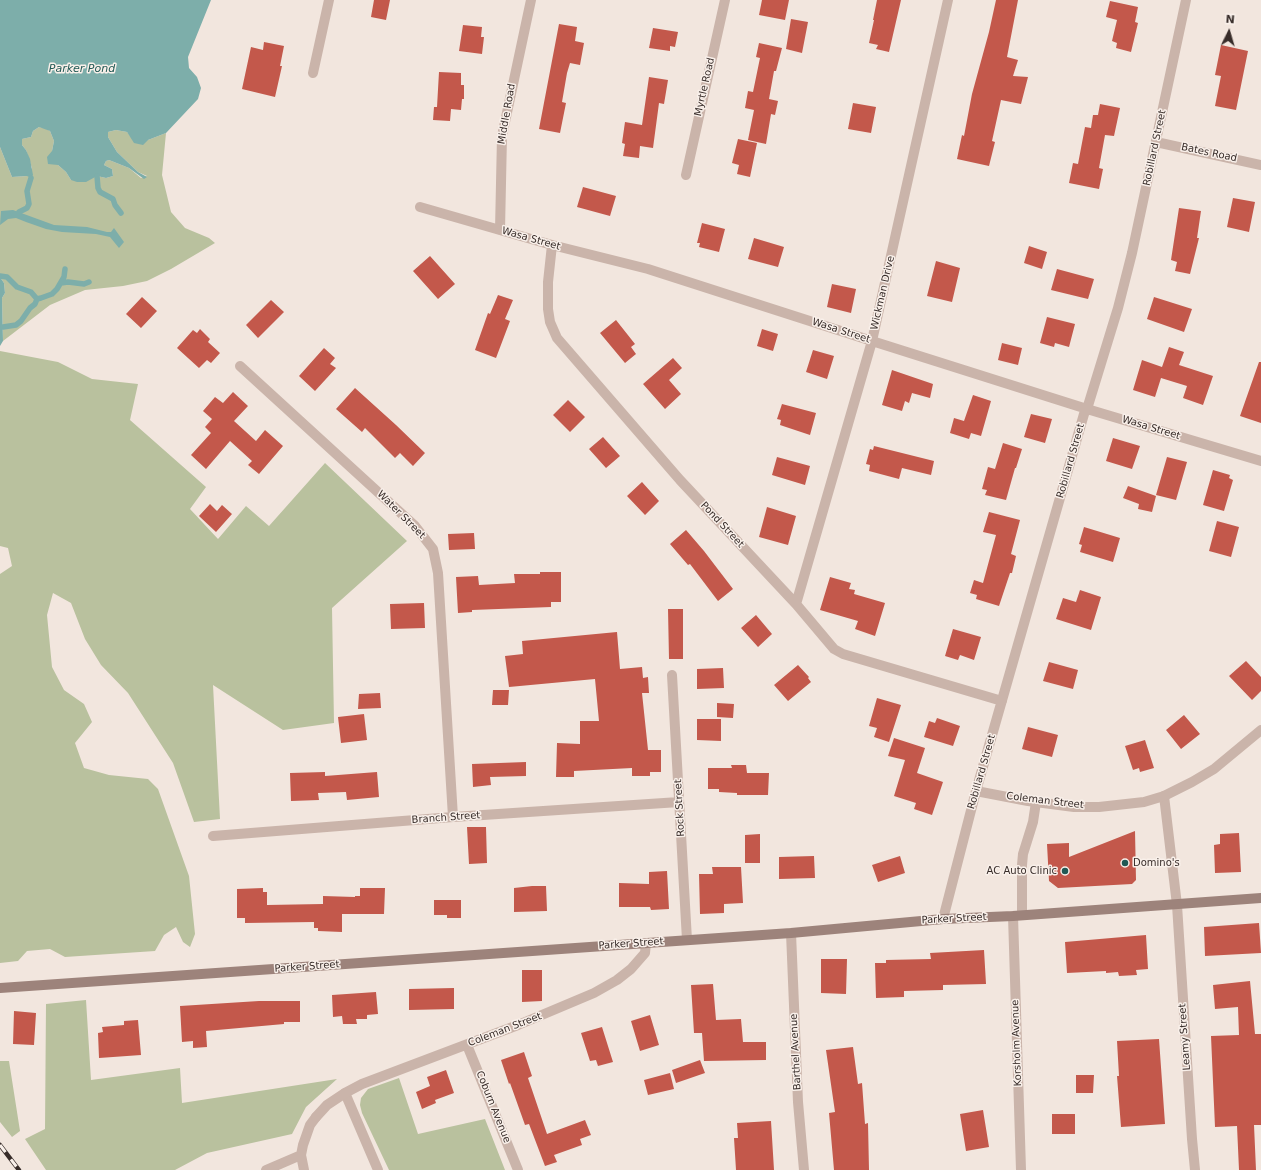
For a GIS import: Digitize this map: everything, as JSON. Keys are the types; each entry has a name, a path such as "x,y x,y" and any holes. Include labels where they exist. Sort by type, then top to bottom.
{"main road":[{"name":"Parker Street","path":"0,988 791,933 943,919 1017,916 1261,898"}],"street":[{"path":"313,73 329,0"},
{"name":"Middle Road","path":"500,230 502,136 531,0"},
{"name":"Myrtle Road","path":"686,175 725,0"},
{"name":"Wickman Drive","path":"796,604 872,341 948,0"},
{"name":"Robillard Street","path":"943,919 976,791 1084,414 1087,409 1116,315 1132,253 1186,0"},
{"name":"Bates Road","path":"1156,142 1261,165"},
{"name":"Wasa Street","path":"420,207 552,246 648,269 1087,409 1261,461"},
{"name":"Pond Street","path":"552,246 548,282 548,309 550,322 557,338 680,480 796,604 824,639 839,653 1002,701"},
{"name":"Water Street","path":"240,366 416,526 433,549 438,573 453,817"},
{"name":"Rock Street","path":"672,675 688,940"},
{"name":"Coleman Street","path":"976,791 1074,807 1099,807 1144,802 1164,796 1214,769 1261,730"},
{"name":"Leamy Street","path":"1164,796 1176,905 1195,1170"},
{"name":"Branch Street","path":"213,836 453,817 680,802"},
{"name":"Korsholm Avenue","path":"1021,1170 1017,916 1023,854 1033,822 1036,802"},
{"name":"Barthel Avenue","path":"791,933 798,1102 804,1170"},
{"name":"Coleman Street","path":"304,1170 302,1155 305,1137 310,1125 327,1105 345,1093 362,1084 467,1045 568,1005 594,993 611,984 631,969 645,953 646,943"},
{"name":"Coburn Avenue","path":"467,1045 518,1170"},
{"path":"345,1093 378,1170"},
{"path":"266,1170 302,1155"}],"green space":[{"path":"39,127 50,131 54,141 52,151 58,165 66,172 71,180 97,176 106,178 113,176 112,169 104,165 106,161 109,160 129,168 141,178 147,176 138,172 117,152 108,137 108,132 116,130 127,132 131,137 148,140 166,133 162,175 171,212 185,228 209,238 215,243 171,269 147,281 123,286 85,290 50,305 3,341 2,298 5,293 4,283 0,277 0,147 12,177 27,176 32,168 26,150 22,145 22,139 31,137 33,131"},
{"path":"0,351 58,362 92,379 138,384 130,420 206,487 190,509 218,539 246,506 269,526 325,463 407,541 332,608 334,723 283,730 213,685 220,819 194,822 173,763 128,693 101,665 85,639 71,603 53,593 47,615 52,667 64,690 84,704 92,722 75,743 84,768 109,775 148,779 158,789 189,876 195,934 190,947 183,942 176,927 164,935 155,951 65,957 50,949 27,951 18,961 0,963 0,574 12,566 8,548 0,546"},
{"path":"86,1000 91,1080 180,1068 182,1103 337,1079 306,1107 292,1134 207,1153 175,1170 46,1170 25,1139 45,1129 46,1004"},
{"path":"0,1061 9,1061 20,1131 12,1137 0,1122"},
{"path":"399,1078 418,1134 485,1119 505,1170 389,1170 362,1113 360,1105 361,1098 368,1089"}],"water":[{"name":"Parker Pond","path":"0,0 211,0 188,57 189,68 197,77 201,88 198,99 166,133 148,140 143,145 134,143 127,132 116,130 108,132 108,137 117,152 138,172 147,177 144,179 129,168 109,160 106,161 104,165 112,169 113,176 106,178 97,176 86,182 71,180 66,172 58,165 48,164 47,157 52,151 54,141 50,131 39,127 33,131 31,137 22,139 22,145 30,159 33,175 31,178 27,176 12,177 0,147"},
{"path":"13,210 54,225 87,227 107,232 111,232 114,228 124,242 119,248 110,237 96,234 62,232 46,229 16,218 8,219 0,225 1,211"},
{"path":"0,277 4,283 5,293 2,298 3,341 0,346"}],"building":[{"path":"374,0 390,0 386,20 371,17"},
{"path":"762,0 789,0 785,20 759,15"},
{"path":"877,0 901,0 889,52 876,49 878,45 869,43"},
{"path":"996,0 1018,0 1007,57 1018,60 1013,76 1028,77 1021,104 1001,100 992,141 995,142 989,166 957,159 962,135 964,136 972,94"},
{"path":"1110,1 1138,7 1135,22 1138,23 1131,52 1116,48 1117,43 1112,41 1117,20 1106,17"},
{"path":"791,19 808,22 802,53 786,49"},
{"path":"559,24 577,27 575,41 584,43 580,65 570,63 567,73 562,102 566,103 560,133 539,129"},
{"path":"463,25 482,27 481,37 484,37 482,54 459,51"},
{"path":"653,28 678,32 675,47 670,46 670,51 649,48"},
{"path":"264,42 284,46 280,66 282,66 275,97 242,89 251,47 263,50"},
{"path":"759,43 782,48 776,71 774,71 769,99 778,101 775,115 771,114 766,144 748,140 754,110 745,108 748,91 753,92 760,58 756,57"},
{"path":"1221,45 1248,51 1236,110 1215,106 1221,76 1215,75"},
{"path":"439,72 461,73 461,85 464,85 464,99 462,99 461,110 451,109 450,121 433,120 434,107 437,107"},
{"path":"649,77 668,80 664,104 659,103 653,148 640,146 639,158 623,156 625,144 622,143 625,122 642,125"},
{"path":"853,103 876,107 871,133 848,129"},
{"path":"1100,104 1120,108 1114,136 1105,135 1099,168 1103,169 1099,189 1069,183 1073,163 1078,164 1085,127 1091,128 1093,115 1098,115"},
{"path":"738,139 757,143 750,177 737,174 739,165 732,163"},
{"path":"583,187 616,196 610,216 577,207"},
{"path":"1233,198 1255,202 1249,232 1227,227"},
{"path":"1179,208 1201,211 1197,238 1199,238 1190,274 1175,271 1177,262 1171,260"},
{"path":"702,223 725,229 719,252 699,247 700,243 697,243"},
{"path":"754,238 784,247 778,267 748,259"},
{"path":"1029,246 1047,252 1042,269 1024,263"},
{"path":"430,256 455,284 438,299 413,271"},
{"path":"936,261 960,268 952,302 927,296"},
{"path":"1057,269 1094,279 1088,299 1051,290"},
{"path":"832,284 856,289 851,313 827,307"},
{"path":"498,295 513,300 505,319 510,321 496,358 475,350 488,313 490,314"},
{"path":"142,297 157,311 141,328 126,314"},
{"path":"1154,297 1192,309 1184,332 1147,319"},
{"path":"271,300 284,312 258,338 246,325"},
{"path":"1047,317 1075,324 1069,347 1055,343 1054,347 1040,343"},
{"path":"616,320 635,344 631,347 636,354 625,363 600,333"},
{"path":"200,329 210,339 208,342 220,353 211,363 207,360 199,368 177,348 193,330 197,333"},
{"path":"762,329 778,334 773,351 757,346"},
{"path":"1002,343 1022,348 1018,365 998,360"},
{"path":"1169,347 1184,352 1179,365 1213,376 1203,405 1183,398 1187,386 1161,378 1155,397 1133,390 1142,360 1162,367"},
{"path":"324,348 335,358 330,364 336,368 315,391 299,376"},
{"path":"813,350 834,356 827,379 806,372"},
{"path":"673,358 682,368 669,380 681,394 665,409 643,384"},
{"path":"1259,362 1261,362 1261,423 1240,416"},
{"path":"892,370 933,384 930,398 912,393 909,403 905,401 902,411 882,405"},
{"path":"355,388 425,453 413,466 400,453 395,458 365,428 362,432 336,409"},
{"path":"233,392 248,406 234,421 256,441 265,430 283,446 259,474 248,465 252,461 230,441 206,469 191,455 211,433 205,427 212,419 203,411 215,397 223,403"},
{"path":"973,395 991,401 981,436 971,433 969,439 950,433 954,418 964,421"},
{"path":"568,400 585,417 570,432 553,415"},
{"path":"782,404 816,413 810,435 780,425 781,420 777,419"},
{"path":"1031,414 1052,419 1045,443 1024,437"},
{"path":"603,437 620,456 606,468 589,449"},
{"path":"1113,438 1140,446 1132,469 1106,461"},
{"path":"1003,443 1022,449 1006,500 985,495 987,490 982,489 988,467 995,469"},
{"path":"874,446 934,461 931,475 902,468 899,479 869,471 870,465 866,464 870,449 873,450"},
{"path":"777,457 810,466 805,485 772,475"},
{"path":"1167,457 1187,462 1176,500 1156,495"},
{"path":"1213,470 1230,475 1229,478 1233,480 1224,511 1203,505"},
{"path":"642,482 659,501 645,515 627,496"},
{"path":"1128,486 1156,496 1152,512 1138,509 1139,504 1123,498"},
{"path":"210,504 217,511 222,505 232,514 216,532 199,516"},
{"path":"767,507 796,516 788,545 759,537"},
{"path":"989,512 1020,520 1011,554 1016,556 1012,573 1010,573 999,606 976,599 977,595 970,593 974,580 983,583 996,535 983,532"},
{"path":"1217,521 1239,527 1231,557 1209,551"},
{"path":"1084,527 1120,538 1113,562 1080,552 1082,545 1079,544"},
{"path":"686,530 733,589 718,601 690,564 688,565 670,544"},
{"path":"474,533 475,549 449,550 448,534"},
{"path":"540,572 561,572 561,602 551,602 551,607 472,610 472,612 458,613 456,577 478,576 479,585 515,583 514,574 540,574"},
{"path":"830,577 851,583 849,589 855,590 854,594 885,603 875,636 855,629 858,621 820,610"},
{"path":"1080,590 1101,597 1091,630 1056,619 1063,598 1076,602"},
{"path":"424,603 425,628 391,629 390,604"},
{"path":"668,609 683,609 683,659 669,659"},
{"path":"756,615 772,634 758,647 741,628"},
{"path":"953,629 981,637 974,660 960,655 958,660 945,656"},
{"path":"617,632 620,669 642,667 643,678 648,677 649,693 642,693 648,750 661,750 661,772 650,772 650,776 632,776 632,768 574,771 574,777 556,777 557,743 580,744 580,721 599,721 595,679 509,687 505,656 523,654 522,641"},
{"path":"1246,661 1261,677 1261,691 1252,700 1229,676"},
{"path":"1049,662 1078,670 1073,689 1043,681"},
{"path":"798,665 809,677 808,678 811,682 788,701 774,685"},
{"path":"723,668 724,688 697,689 697,669"},
{"path":"493,690 509,690 508,705 492,705"},
{"path":"380,693 381,708 358,709 359,694"},
{"path":"877,698 901,705 889,742 874,737 877,728 869,726"},
{"path":"717,703 734,704 733,718 717,717"},
{"path":"364,714 367,740 341,743 338,717"},
{"path":"1184,715 1200,734 1181,749 1166,730"},
{"path":"937,718 960,726 953,746 924,737 929,721 935,723"},
{"path":"697,719 721,719 721,741 697,740"},
{"path":"1028,727 1058,735 1052,757 1022,749"},
{"path":"894,738 925,748 917,773 943,782 932,815 914,809 916,803 894,796 905,760 888,756"},
{"path":"1145,740 1154,768 1140,772 1139,768 1133,770 1125,746"},
{"path":"526,762 526,776 490,777 491,785 473,787 472,764"},
{"path":"731,765 746,765 747,773 769,773 768,795 737,795 737,793 719,792 719,789 708,789 708,768 732,768"},
{"path":"325,772 325,776 377,772 379,797 347,800 346,792 318,793 319,800 291,801 290,773"},
{"path":"467,827 486,827 487,863 469,864"},
{"path":"1135,831 1136,880 1132,884 1058,888 1049,881 1047,844 1069,843 1069,857"},
{"path":"1239,833 1241,872 1215,873 1214,845 1220,844 1220,834"},
{"path":"760,834 760,863 745,863 745,835"},
{"path":"814,856 815,878 779,879 779,857"},
{"path":"900,856 905,873 878,882 872,865"},
{"path":"712,867 741,867 743,903 724,904 724,913 700,914 699,874 713,874"},
{"path":"667,871 669,909 651,910 650,907 619,907 619,883 649,884 649,872"},
{"path":"546,886 547,911 514,912 514,888"},
{"path":"263,888 263,892 267,892 267,905 323,904 323,896 355,897 360,896 360,888 385,888 384,914 342,914 342,932 318,931 318,928 314,928 314,922 245,923 245,918 237,918 237,889"},
{"path":"434,900 461,900 461,918 447,918 447,915 434,915"},
{"path":"1259,923 1261,953 1205,956 1204,927"},
{"path":"1146,935 1148,969 1136,970 1137,975 1119,976 1118,972 1106,973 1106,971 1067,973 1065,942"},
{"path":"984,950 986,984 943,985 943,990 904,991 904,997 876,998 875,963 886,963 886,960 931,959 930,953"},
{"path":"821,959 847,959 846,994 821,993"},
{"path":"522,970 542,970 542,1001 522,1002"},
{"path":"1250,981 1255,1034 1261,1034 1261,1125 1254,1125 1256,1170 1239,1170 1237,1126 1215,1127 1211,1036 1239,1035 1238,1007 1215,1009 1213,985"},
{"path":"713,984 716,1020 741,1019 743,1042 766,1042 766,1060 704,1061 702,1033 694,1033 691,985"},
{"path":"454,988 454,1009 409,1010 409,989"},
{"path":"376,992 378,1014 367,1015 367,1019 356,1019 357,1024 343,1024 342,1016 333,1017 332,995"},
{"path":"259,1001 300,1001 300,1022 284,1022 284,1024 206,1031 207,1047 193,1048 193,1041 182,1042 180,1006"},
{"path":"14,1011 36,1013 34,1045 13,1044"},
{"path":"650,1015 659,1045 640,1051 631,1021"},
{"path":"138,1020 141,1055 99,1058 98,1033 103,1032 102,1027 124,1025 124,1021"},
{"path":"602,1027 613,1062 598,1066 596,1060 590,1061 581,1033"},
{"path":"1159,1039 1165,1124 1121,1127 1117,1076 1119,1076 1117,1041"},
{"path":"853,1047 858,1084 862,1083 865,1124 868,1123 869,1170 834,1170 829,1113 835,1112 826,1050"},
{"path":"524,1052 532,1076 528,1078 547,1134 585,1120 591,1135 580,1139 582,1145 554,1155 557,1162 545,1166 529,1124 525,1125 501,1060"},
{"path":"700,1060 705,1073 676,1083 672,1070"},
{"path":"446,1070 454,1093 435,1100 436,1103 422,1109 416,1092 430,1086 427,1077"},
{"path":"670,1073 674,1089 648,1095 644,1080"},
{"path":"1076,1075 1094,1075 1093,1093 1076,1093"},
{"path":"983,1110 989,1147 966,1151 960,1114"},
{"path":"1052,1114 1075,1114 1075,1134 1052,1134"},
{"path":"771,1121 774,1170 736,1170 734,1138 738,1138 737,1123"}],"waterway":[{"path":"97,176 98,188 100,192 113,199 115,205 121,213"},
{"path":"19,212 27,208 29,204 27,191 31,178"},
{"path":"0,276 7,277 17,287 31,292 37,299 52,294 57,289 64,277 65,269"},
{"path":"61,283 68,282 84,284 89,282"},
{"path":"3,327 16,325 21,321 30,308 35,304 37,299"}],"railway":[{"path":"0,1145 19,1170"}],"place":[{"name":"Domino's","path":"1125,863"},
{"name":"AC Auto Clinic","path":"1065,871"}]}
